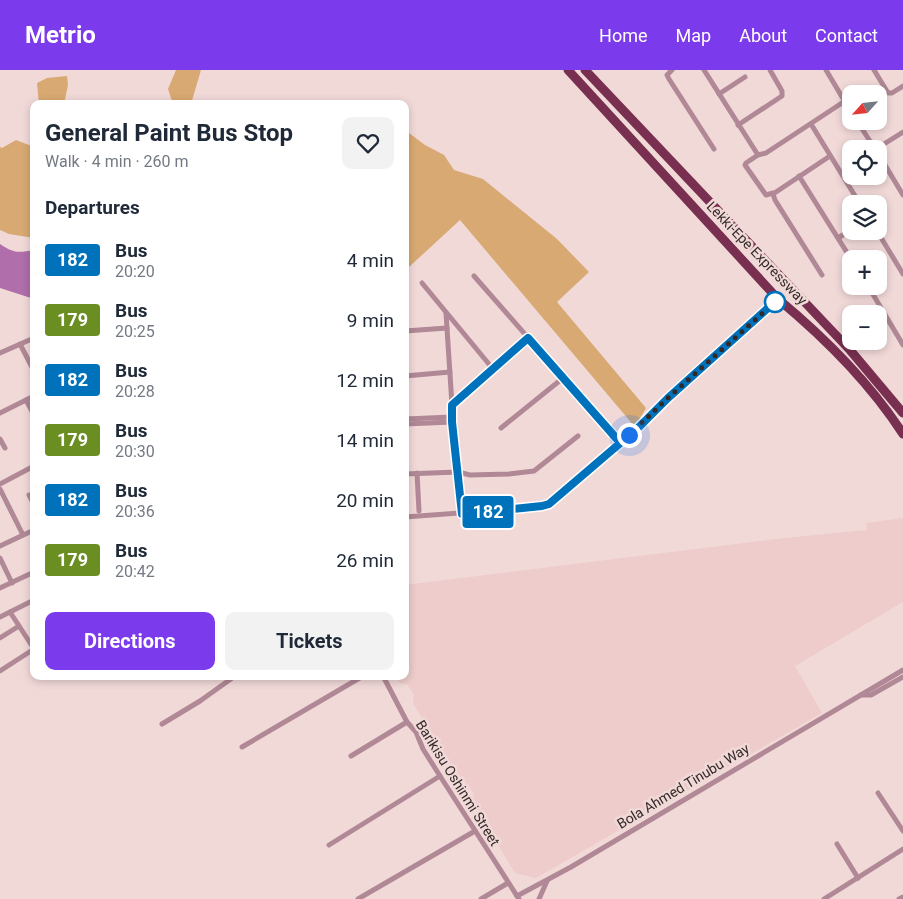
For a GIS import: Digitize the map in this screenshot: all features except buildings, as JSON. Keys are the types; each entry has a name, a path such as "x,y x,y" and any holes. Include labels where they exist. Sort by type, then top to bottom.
{"highway":[{"name":"Lekki-Epe Expressway","path":"568,70 778,299 808,324 842,358 889,414 903,434"},
{"name":"Lekki-Epe Expressway","path":"585,70 850,350 903,413"}],"street":[{"path":"672,70 667,75 669,79 714,149"},
{"path":"704,70 758,155"},
{"path":"738,125 782,96 782,91 770,70"},
{"path":"826,70 842,98"},
{"path":"874,70 888,93 892,93 903,86"},
{"path":"719,94 745,77"},
{"path":"830,156 774,192 766,195 745,165 842,102"},
{"path":"811,124 854,195"},
{"path":"887,142 903,132"},
{"path":"887,168 903,195"},
{"path":"799,176 845,250"},
{"path":"774,192 774,200 822,276"},
{"path":"838,238 842,236"},
{"path":"882,240 903,274"},
{"path":"897,264 903,260"},
{"path":"474,276 616,438"},
{"path":"422,283 493,369"},
{"path":"873,295 903,345"},
{"path":"409,517 462,514 549,504 639,427 668,398 778,299"},
{"path":"446,313 452,419 462,514"},
{"path":"409,331 447,328"},
{"path":"452,405 528,338"},
{"path":"0,353 30,340"},
{"path":"20,344 30,363"},
{"path":"409,376 450,372"},
{"path":"501,428 563,378"},
{"path":"0,413 30,398"},
{"path":"26,400 30,408"},
{"path":"409,419 452,419"},
{"path":"409,424 452,419"},
{"path":"409,474 458,472 470,475 534,471 578,436"},
{"path":"0,440 5,448"},
{"path":"0,484 30,468"},
{"path":"417,473 419,511"},
{"path":"0,490 24,535"},
{"path":"0,546 30,532"},
{"path":"0,558 12,583"},
{"path":"0,588 30,574"},
{"path":"0,617 30,602"},
{"path":"10,612 30,643"},
{"path":"0,638 19,626"},
{"path":"0,671 30,652"},
{"path":"861,695 903,670"},
{"path":"861,695 872,695 903,677"},
{"path":"162,724 228,680"},
{"path":"242,748 356,680"},
{"name":"Barikisu Oshinmi Street","path":"385,680 407,722 416,732 423,749 518,898"},
{"name":"Bola Ahmed Tinubu Way","path":"518,898 861,695"},
{"path":"350,756 407,722"},
{"path":"329,845 440,776"},
{"path":"878,793 903,832"},
{"path":"358,899 475,831"},
{"path":"837,844 858,878"},
{"path":"824,899 903,849"},
{"path":"539,899 547,880"},
{"path":"481,899 508,883"},
{"path":"899,899 903,897"}],"shaded area":[{"path":"176,70 201,70 192,100 172,100 168,89"},
{"path":"67,76 68,85 65,100 39,100 37,83 47,78"},
{"path":"409,133 425,145 444,155 454,170 483,179 557,239 589,272 557,302 646,408 635,427 460,220 409,267"},
{"path":"16,140 30,145 30,237 9,234 0,230 0,147 2,148"},
{"path":"0,244 16,252 30,251 30,298 0,288"},
{"path":"903,518 903,602 795,666 822,713 536,878 515,873 472,802 474,794 467,783 460,781 413,703 414,695 408,685 400,683 398,680 409,680 409,585 784,538 867,530 866,523"}],"bus line":[{"name":"182","path":"616,438 528,338 452,405 452,422 462,514 546,506 549,504 639,427 644,420 778,299"}],"route":[{"path":"629,435 775,302"}]}
